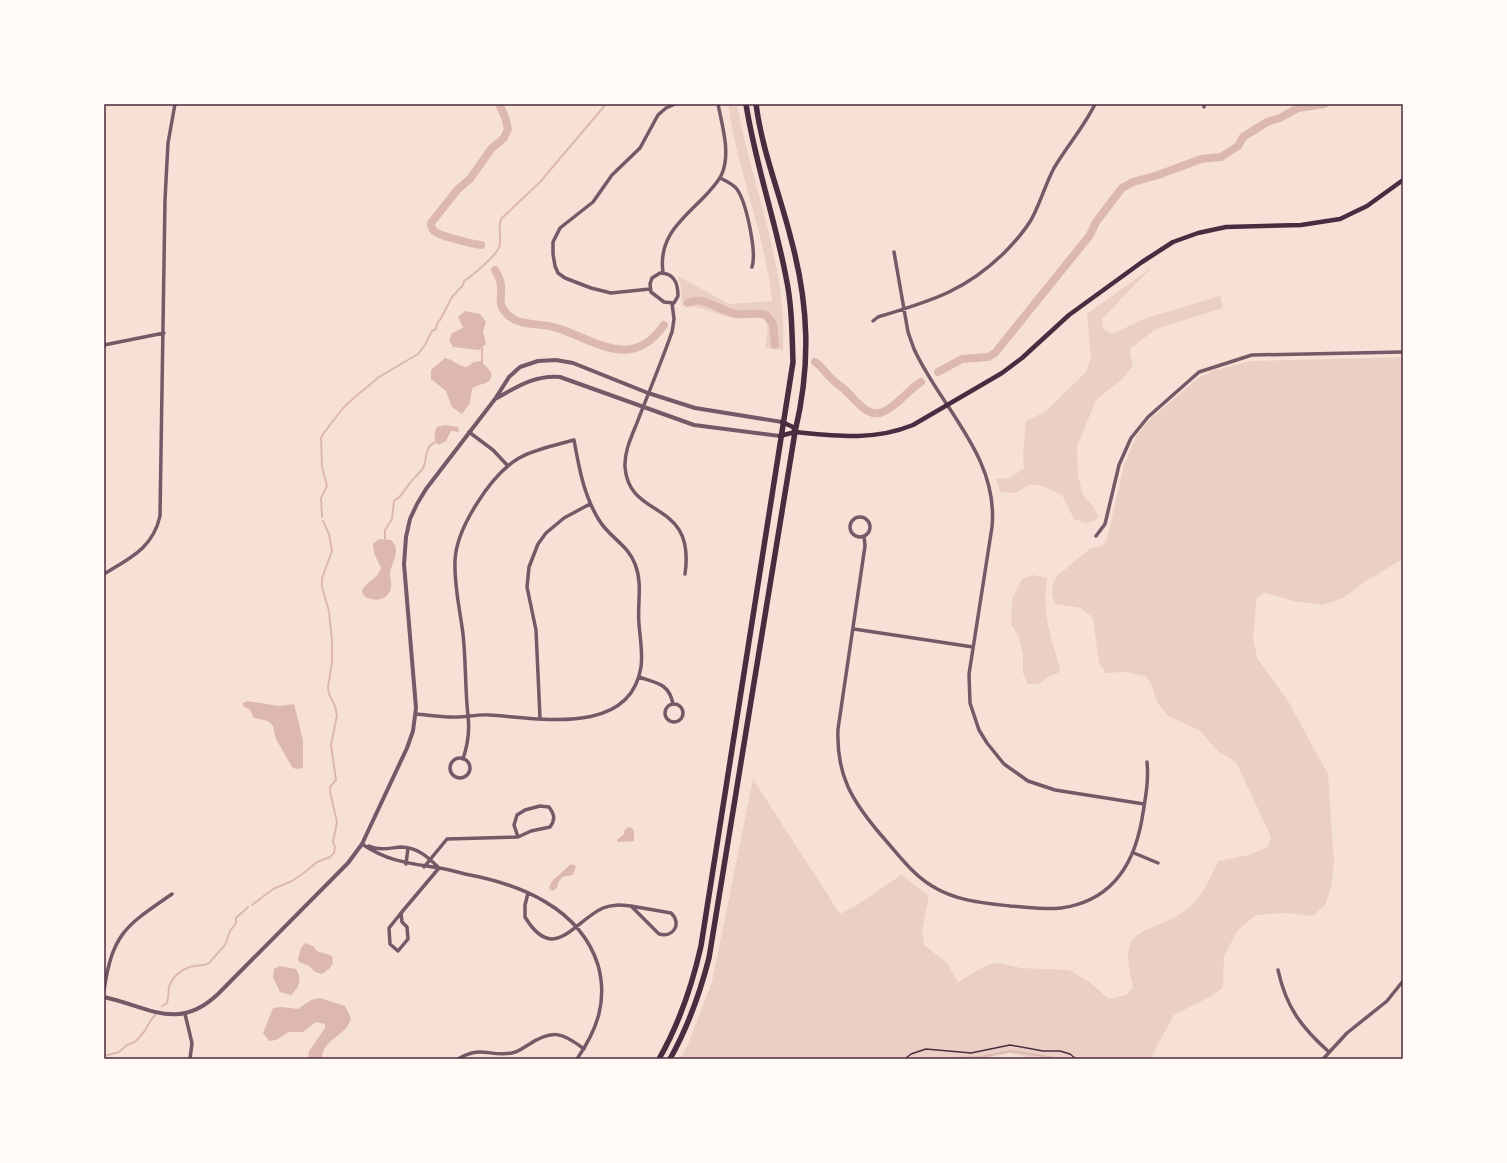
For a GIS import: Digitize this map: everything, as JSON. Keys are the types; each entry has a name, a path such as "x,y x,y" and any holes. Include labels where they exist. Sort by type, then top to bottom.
{"main road":[{"path":"659,1059 674,1029 686,999 701,946 782,422 790,387 793,362 790,307 786,278 746,104"},
{"path":"670,1059 685,1031 696,1002 709,958 795,432 803,399 805,381 806,319 803,293 791,238 768,163 756,104"},
{"path":"780,436 795,432 849,437 884,435 913,425 1002,373 1075,311 1142,262 1173,242 1198,233 1226,227 1301,225 1340,219 1368,206 1403,180"},
{"path":"782,422 793,427 795,432"}],"street":[{"path":"104,574 146,545 157,529 161,505 166,165 170,128 175,104"},
{"path":"650,289 611,293 591,288 565,278 558,273 555,266 553,242 560,228 593,202 612,175 640,148 658,115 666,108 675,104"},
{"path":"663,273 662,253 669,235 720,178 725,164 726,151 718,104"},
{"path":"873,321 938,298 971,281 997,260 1017,239 1035,212 1055,167 1096,104"},
{"path":"720,178 736,189 742,199 754,247 754,260 752,267"},
{"path":"894,252 910,340 918,358 981,461 989,481 993,503 992,527 973,647 969,687 974,717 987,743 1004,764 1028,781 1055,790 1144,804"},
{"path":"658,273 663,273 671,275 677,283 678,299 672,303 667,303 655,296 650,289 652,278 658,273"},
{"path":"672,303 674,319 672,332 648,392 626,455 626,475 636,495 667,515 680,531 687,550 685,574"},
{"path":"104,345 164,333"},
{"path":"1096,536 1105,524 1119,465 1131,438 1148,417 1199,372 1252,355 1403,352"},
{"path":"104,997 158,1013 185,1014 201,1008 215,997 332,880 362,844 407,748 413,731 416,714 416,686 404,564 406,537 410,519 421,496 495,399 513,372 529,363 548,360 573,363 648,392 695,408 782,422"},
{"path":"495,399 531,380 552,377 568,379 694,425 780,436"},
{"path":"469,432 493,450 508,466"},
{"path":"416,714 453,718 468,716 488,715 540,718 582,718 602,714 613,709 628,696 639,677 642,656 638,618 640,583 638,572 630,554 606,529 590,504 583,484 574,440 529,453 508,466 472,510 465,521 456,546 455,576 463,641 468,716 468,741 463,759"},
{"path":"540,718 536,630 527,587 529,567 538,544 546,533 564,518 590,504"},
{"path":"858,517 864,518 870,525 869,532 864,536 855,535 851,530 851,523 858,517"},
{"path":"864,536 865,546 854,629 838,729 839,758 847,788 862,813 911,869 921,878 946,894 973,902 1048,909 1061,908 1087,901 1108,888 1125,869 1134,853 1139,838 1148,784 1146,762"},
{"path":"854,629 973,647"},
{"path":"639,677 668,689 673,704"},
{"path":"673,704 682,710 682,716 676,721 668,719 665,714 666,709 673,704"},
{"path":"456,759 463,759 469,765 469,771 463,777 457,777 452,773 450,766 456,759"},
{"path":"424,867 447,839 518,838 532,831 550,827 554,821 554,814 549,807 540,806 525,810 517,815 514,825 518,838"},
{"path":"362,844 384,850 408,848 418,850 439,868"},
{"path":"362,844 382,856 406,864 439,868 497,880 528,893 565,915 582,932 594,954 601,981 600,1012 597,1025 577,1059"},
{"path":"406,864 408,848"},
{"path":"1134,853 1158,863"},
{"path":"401,913 402,922 407,927 408,939 398,951 390,944 389,928 401,913 439,868"},
{"path":"528,893 525,905 525,917 541,935 558,939 564,937 603,908 616,905 631,906 671,913 677,922 676,927 666,936 660,934 631,906"},
{"path":"104,990 110,957 119,938 134,922 172,894"},
{"path":"1278,970 1281,984 1291,1010 1309,1034 1329,1052"},
{"path":"1323,1059 1347,1033 1387,1001 1403,981"},
{"path":"185,1014 192,1043 190,1059"},
{"path":"458,1059 477,1051 513,1053 520,1051 539,1038 551,1034 567,1036 584,1049"}],"path":[{"path":"905,1059 911,1054 926,1049 971,1053 1010,1045 1042,1051 1060,1051 1070,1054 1076,1059"}],"shaded area":[{"path":"728,104 737,104 743,134 774,257 780,288 783,319 783,350 765,348 767,327 765,321 758,316 732,317 696,307 682,306 681,288 678,276 729,304 772,301 763,251 732,129"},
{"path":"1152,267 1102,319 1103,329 1112,334 1146,318 1220,296 1223,308 1156,329 1131,348 1130,353 1133,366 1120,381 1096,400 1077,447 1078,476 1083,495 1094,507 1098,517 1095,521 1085,523 1074,519 1062,495 1042,486 1030,484 1016,493 1000,492 996,479 1010,478 1024,468 1023,455 1026,421 1045,412 1086,372 1091,358 1087,314"},
{"path":"465,311 480,314 486,322 483,331 486,344 479,350 453,347 449,340 452,333 463,328 458,317"},
{"path":"1403,357 1403,559 1366,581 1343,598 1323,605 1294,601 1266,593 1257,597 1253,636 1257,658 1288,701 1328,774 1334,862 1331,888 1325,905 1313,916 1286,913 1256,915 1238,930 1224,956 1223,987 1213,995 1174,1015 1150,1059 1035,1059 1010,1053 983,1059 680,1059 688,1044 712,982 753,779 840,914 857,905 901,875 929,896 922,930 924,945 947,963 958,982 987,965 999,963 1021,968 1069,970 1088,981 1109,999 1126,995 1133,987 1128,952 1131,942 1145,931 1190,907 1200,896 1218,861 1249,855 1268,847 1271,837 1236,762 1219,752 1199,730 1168,716 1157,702 1151,683 1145,676 1124,672 1106,673 1099,663 1093,618 1081,608 1055,604 1052,595 1053,584 1058,575 1091,548 1102,546 1107,539 1124,465 1136,437 1147,422 1197,379 1212,371 1250,361"},
{"path":"445,358 467,367 474,362 481,361 491,372 490,380 488,382 472,389 470,403 462,414 452,407 446,391 431,379 431,370"},
{"path":"445,425 458,427 459,432 451,431 446,441 438,445 435,439 437,427"},
{"path":"379,539 391,540 396,548 396,552 390,574 390,591 383,598 375,600 366,597 362,591 377,575 381,568 374,553 373,544"},
{"path":"1033,575 1047,578 1046,604 1048,625 1060,669 1058,673 1049,676 1039,684 1028,684 1023,673 1023,655 1019,637 1011,624 1012,599 1022,579"},
{"path":"247,701 279,706 294,704 303,740 303,768 296,769 292,767 276,739 273,726 268,721 254,718 250,710 243,706 243,703"},
{"path":"628,827 632,828 634,831 634,841 617,842 617,840 624,834 624,831"},
{"path":"571,864 576,866 573,875 562,877 557,888 552,891 549,888 552,881"},
{"path":"305,943 313,946 317,951 332,956 333,963 329,969 322,974 315,972 309,966 299,962 298,959 301,948"},
{"path":"280,966 296,969 298,973 300,980 296,989 291,995 280,992 273,977 274,969"},
{"path":"320,998 345,1006 351,1018 345,1029 326,1046 322,1059 308,1059 309,1051 325,1028 325,1024 316,1022 303,1032 289,1032 276,1040 269,1041 263,1033 273,1008 282,1007 298,1009 311,1000"}],"waterway":[{"path":"481,245 437,233 432,229 431,223 458,189 470,179 491,149 504,138 508,129 505,117 499,104"},
{"path":"322,517 321,498 327,486 322,467 321,438 323,434 343,408 355,397 379,377 418,354 425,345 432,331 436,329 437,323 452,297 463,285 464,281 496,253 500,244 501,219 540,182 606,104"},
{"path":"938,372 962,359 988,357 995,353 1090,235 1096,222 1122,188 1133,182 1158,175 1201,159 1221,157 1238,146 1243,137 1267,122 1280,118 1298,108 1324,104"},
{"path":"495,270 501,285 501,306 508,315 519,322 551,326 600,345 614,349 627,350 639,347 652,339 664,325"},
{"path":"688,303 699,301 736,314 766,315 773,324 775,345"},
{"path":"482,348 482,363"},
{"path":"815,362 863,408 873,413 879,413 890,408 921,382"},
{"path":"385,539 385,530 392,519 394,501 401,495 423,468 428,449 435,442"},
{"path":"252,905 273,889 292,881 317,862 330,857 334,853 335,847 333,842 337,822 330,787 336,780 331,745 337,715 328,687 332,662 332,641 329,611 322,587 322,578 332,551 329,534 323,521"},
{"path":"162,1006 167,1003 169,988 172,980 182,971 190,967 209,963 225,945 230,931 236,923 236,918 248,907"},
{"path":"104,1056 119,1052 127,1045 135,1042 156,1014"},
{"path":"927,1059 980,1057 1011,1051 1061,1059"}]}
